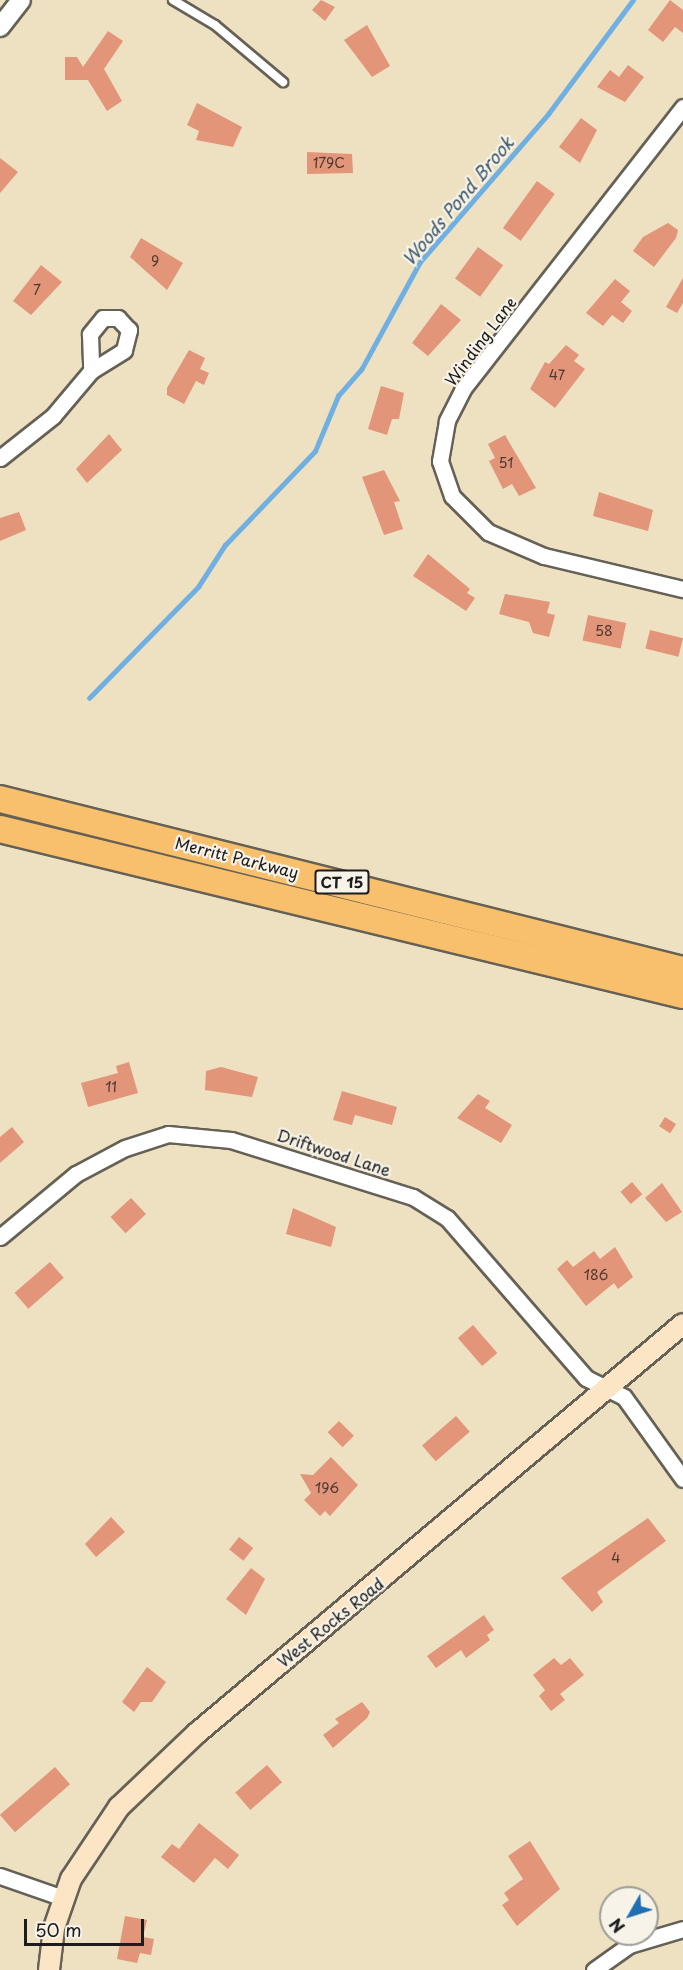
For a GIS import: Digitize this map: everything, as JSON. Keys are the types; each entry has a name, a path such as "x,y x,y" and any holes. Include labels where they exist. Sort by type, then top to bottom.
{"highway":[{"name":"Merritt Parkway","path":"0,800 683,970"},
{"name":"Merritt Parkway","path":"0,829 683,995"}],"main road":[{"name":"West Rocks Road","path":"49,1970 63,1898 98,1832 152,1774 683,1324"}],"street":[{"path":"0,27 21,0"},
{"name":"Winding Lane","path":"683,107 463,389 447,421 440,461 452,496 488,532 544,556 683,589"},
{"path":"0,458 53,416 91,371"},
{"name":"Driftwood Lane","path":"0,1237 76,1174 125,1148 168,1134 231,1140 306,1160 431,1208 447,1218 586,1378 624,1397 683,1479"},
{"path":"0,1876 63,1898"},
{"path":"594,1970 629,1945 683,1929"}],"lane":[{"path":"172,0 214,25 283,82"}],"building":[{"path":"321,0 335,7 325,21 312,10"},
{"path":"670,0 683,10 683,33 675,27 663,42 648,30"},
{"path":"367,25 390,66 372,77 344,40"},
{"path":"108,31 123,41 104,69 122,101 107,111 88,80 65,80 65,57 77,57 83,67"},
{"path":"628,65 644,77 625,102 597,87 610,70 619,77"},
{"path":"197,103 242,127 233,147 196,140 199,131 187,125"},
{"path":"581,118 597,130 580,163 559,147"},
{"path":"307,152 352,154 353,173 307,174"},
{"path":"0,158 18,172 0,193"},
{"path":"537,181 555,194 521,241 503,228"},
{"path":"668,223 678,230 676,238 654,267 633,251 643,237"},
{"path":"141,238 183,263 167,290 130,257"},
{"path":"478,247 503,265 480,297 455,279"},
{"path":"41,265 62,282 31,315 13,301"},
{"path":"683,278 683,303 677,313 666,307"},
{"path":"615,279 630,291 621,302 632,311 623,323 612,315 603,326 586,313"},
{"path":"441,304 461,320 428,356 412,343"},
{"path":"566,345 579,355 574,361 585,369 555,408 530,389 545,362 549,364"},
{"path":"189,350 205,358 200,369 209,373 204,385 196,381 184,404 167,395 167,388"},
{"path":"381,386 404,393 399,419 392,419 387,435 368,429"},
{"path":"109,434 122,450 87,483 76,469"},
{"path":"505,435 536,488 519,496 512,484 503,489 489,461 495,458 488,444"},
{"path":"384,470 400,501 394,502 403,529 384,535 362,477"},
{"path":"599,492 653,510 648,531 593,516"},
{"path":"19,512 26,530 0,541 0,518"},
{"path":"428,554 470,589 467,593 475,598 466,611 413,576"},
{"path":"505,594 550,602 547,613 555,615 549,637 533,633 529,622 499,614"},
{"path":"588,615 626,623 621,649 583,640"},
{"path":"650,630 683,638 678,657 645,648"},
{"path":"129,1062 138,1093 88,1107 81,1083 118,1073 116,1066"},
{"path":"221,1067 258,1077 252,1097 205,1090 206,1071"},
{"path":"342,1091 397,1107 392,1125 355,1115 352,1125 333,1120"},
{"path":"478,1094 490,1101 485,1108 512,1125 501,1143 457,1118"},
{"path":"665,1117 676,1124 670,1133 659,1126"},
{"path":"12,1127 24,1142 0,1163 0,1137"},
{"path":"632,1182 642,1194 631,1204 621,1192"},
{"path":"662,1183 682,1212 666,1222 645,1198"},
{"path":"131,1198 146,1214 126,1233 111,1217"},
{"path":"293,1208 336,1227 331,1247 286,1234"},
{"path":"615,1247 633,1277 618,1289 614,1283 586,1306 557,1269 567,1260 573,1267 594,1251 600,1259"},
{"path":"50,1262 64,1278 28,1309 15,1293"},
{"path":"473,1325 497,1353 482,1366 458,1338"},
{"path":"456,1416 470,1432 436,1461 422,1446"},
{"path":"339,1421 354,1436 343,1447 328,1432"},
{"path":"331,1457 358,1485 330,1516 325,1511 320,1516 304,1500 311,1493 300,1474 313,1475"},
{"path":"111,1517 125,1532 96,1557 85,1544"},
{"path":"648,1518 666,1541 597,1592 603,1602 592,1612 561,1578"},
{"path":"239,1537 253,1548 243,1561 229,1550"},
{"path":"251,1568 265,1579 246,1615 226,1599"},
{"path":"484,1615 494,1630 487,1635 490,1640 466,1658 461,1650 436,1668 427,1656"},
{"path":"554,1658 561,1665 570,1658 584,1675 560,1694 565,1700 551,1711 539,1696 545,1690 533,1675"},
{"path":"147,1667 166,1682 152,1702 141,1702 134,1712 122,1702"},
{"path":"362,1702 370,1712 367,1718 333,1748 323,1735 339,1723 335,1719"},
{"path":"267,1765 282,1782 250,1810 235,1793"},
{"path":"55,1767 70,1784 15,1832 0,1815"},
{"path":"199,1823 239,1855 228,1869 215,1858 194,1883 161,1857 172,1844 179,1849"},
{"path":"530,1841 560,1889 517,1926 502,1905 509,1900 504,1893 523,1879 508,1856"},
{"path":"125,1916 147,1920 143,1937 154,1939 151,1955 140,1953 137,1963 117,1959"}],"waterway":[{"name":"Woods Pond Brook","path":"89,698 198,587 225,545 315,451 338,396 361,370 420,262 548,114 633,0"}]}
